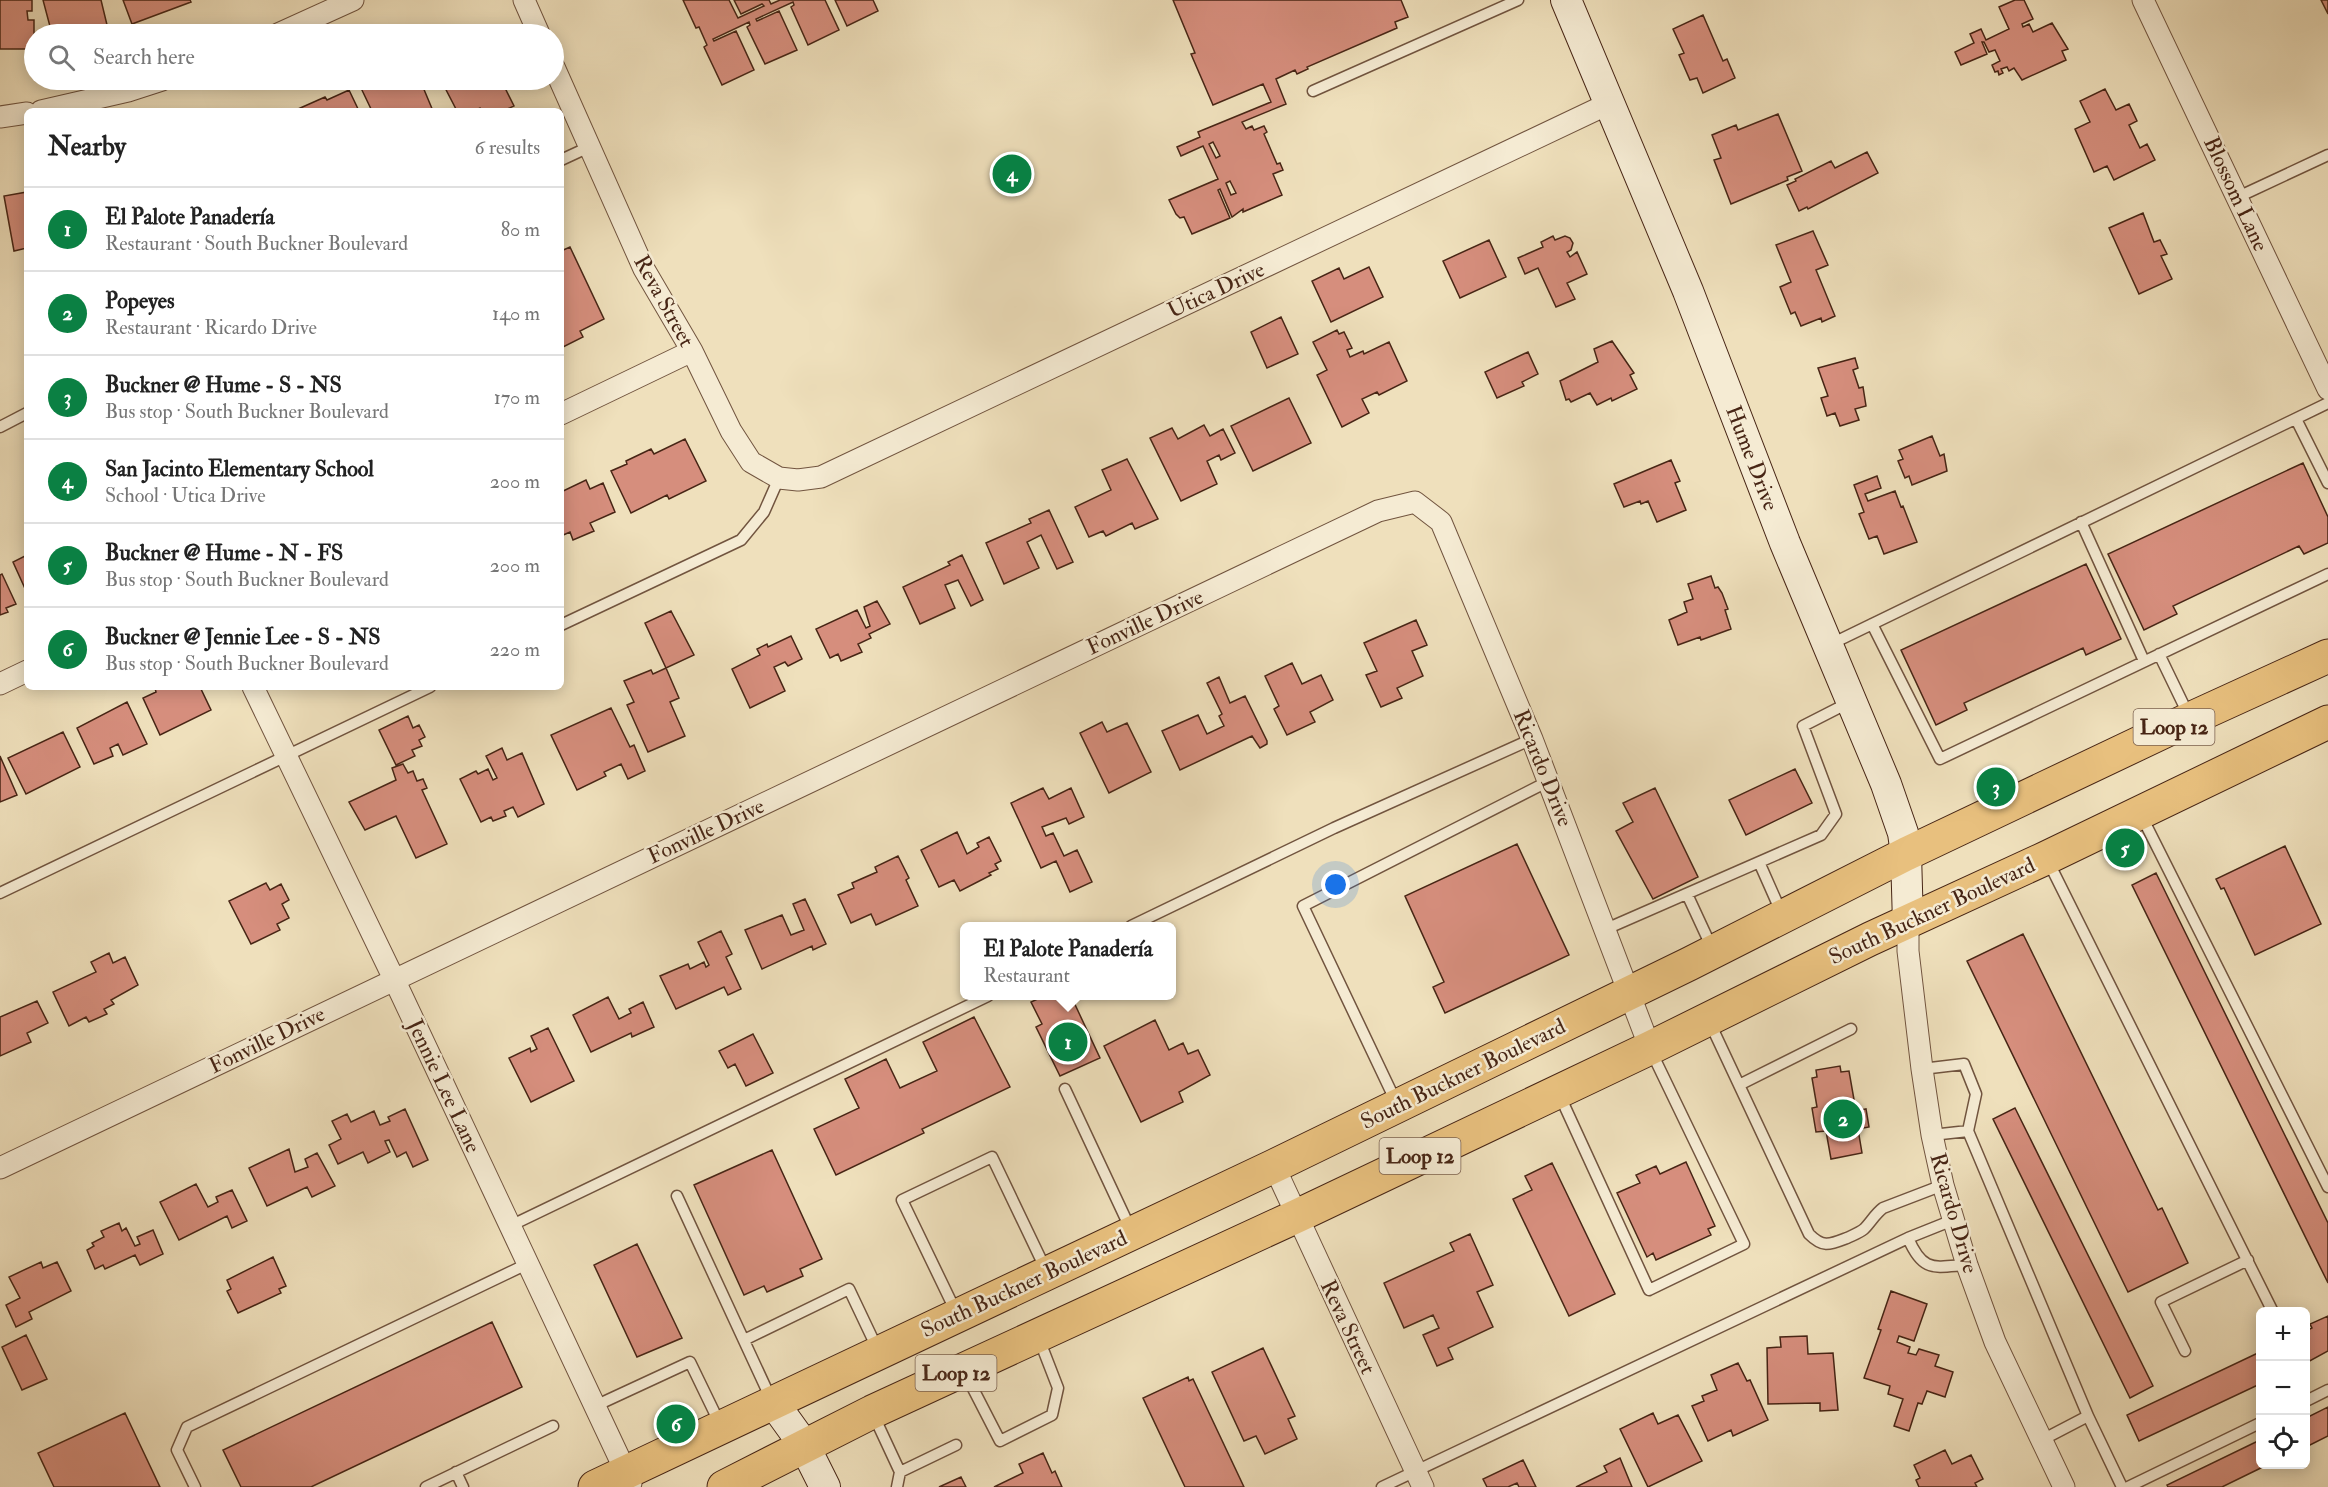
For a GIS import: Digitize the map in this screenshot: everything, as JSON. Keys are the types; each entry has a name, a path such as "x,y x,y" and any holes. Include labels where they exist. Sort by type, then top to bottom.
{"main road":[{"name":"South Buckner Boulevard","path":"594,1487 629,1480 721,1427 1274,1166 1783,917 1906,854 2328,656"},
{"name":"South Buckner Boulevard","path":"724,1487 872,1412 1297,1216 1650,1048 1850,949 2140,814 2328,722"}],"street":[{"path":"300,24 353,0"},
{"path":"524,0 535,24"},
{"name":"Hume Drive","path":"1566,0 1688,291 1781,532 1886,784 1903,833 1906,854 1908,922"},
{"name":"Blossom Lane","path":"2144,0 2328,389"},
{"path":"54,108 131,90"},
{"name":"Reva Street","path":"564,90 644,269 692,351 731,431 751,462 778,478 798,480 821,477"},
{"name":"Utica Drive","path":"821,477 1610,103"},
{"path":"0,117 24,113"},
{"path":"564,413 692,351"},
{"name":"Ricardo Drive","path":"1415,502 1441,522 1549,781 1650,1048"},
{"name":"Fonville Drive","path":"0,1168 1378,511 1415,502"},
{"path":"0,684 24,672"},
{"name":"Jennie Lee Lane","path":"254,690 394,980 629,1480"},
{"name":"Ricardo Drive","path":"1908,922 1908,951 1922,1069 1932,1135 1943,1185 1967,1266 1995,1342 2064,1487"},
{"name":"Reva Street","path":"1274,1166 1419,1479"},
{"path":"773,1402 804,1445 825,1487"}],"lane":[{"path":"1313,91 1518,0"},
{"path":"564,159 589,147"},
{"path":"2238,197 2328,155"},
{"path":"1828,645 2328,403"},
{"path":"0,427 24,415"},
{"path":"2296,419 2328,483"},
{"path":"564,624 741,540 765,512 778,478"},
{"path":"2081,522 2144,661"},
{"path":"1872,624 1940,759 2328,574"},
{"path":"2159,654 2190,719"},
{"path":"0,893 424,690"},
{"path":"1606,929 1821,835 1836,814 1803,726 1852,702"},
{"path":"1141,922 1334,828 1532,739"},
{"path":"1398,1106 1303,906 1549,781"},
{"path":"2140,814 2328,1187"},
{"path":"2046,858 2272,1307"},
{"path":"1759,862 1783,917"},
{"path":"1688,894 1713,951"},
{"path":"510,1226 980,1000"},
{"path":"1708,1019 1809,1234 1817,1242 1830,1245 1857,1234 1883,1208 1943,1185"},
{"path":"1739,1085 1851,1029"},
{"path":"1557,1091 1649,1290 1744,1244 1650,1048"},
{"path":"1922,1069 1964,1064 1976,1094 1968,1131 2088,1416 2122,1487"},
{"path":"1065,1089 1132,1233"},
{"path":"1932,1135 1968,1131"},
{"path":"957,1315 902,1200 992,1157 1048,1273"},
{"path":"677,1196 773,1402"},
{"path":"1383,1487 1419,1479 1908,1239 1953,1220"},
{"path":"1908,1239 1914,1254 1923,1263 1934,1267 1967,1266"},
{"path":"2185,1351 2161,1302 2248,1260"},
{"path":"195,1487 177,1450 187,1427 527,1264"},
{"path":"744,1340 849,1289 879,1352"},
{"path":"963,1370 999,1441 1052,1415 1058,1388 1038,1335"},
{"path":"596,1407 690,1362 721,1427"},
{"path":"2310,1399 2328,1390"},
{"path":"872,1412 900,1472 897,1487"},
{"path":"2042,1440 2088,1416"},
{"path":"426,1487 553,1425"},
{"path":"2128,1487 2256,1425"},
{"path":"900,1472 956,1445"},
{"path":"456,1472 463,1487"}],"building":[{"path":"0,0 32,0 32,11 27,11 28,20 34,20 34,24 24,24 24,49 0,49"},
{"path":"43,0 101,0 107,24 49,24"},
{"path":"123,0 190,0 191,2 132,24"},
{"path":"683,0 729,0 738,18 764,6 762,4 741,14 734,0 769,0 771,4 780,0 825,0 839,30 808,45 791,7 794,5 793,2 756,19 757,21 779,11 797,50 765,64 747,27 750,25 749,22 713,39 714,41 736,31 754,70 722,85 704,47 707,45 699,27 696,28"},
{"path":"835,0 873,0 878,11 847,26"},
{"path":"1173,0 1401,0 1408,17 1395,22 1397,28 1307,67 1308,69 1297,74 1295,70 1276,79 1286,104 1242,122 1246,129 1252,126 1254,130 1264,126 1267,132 1264,134 1277,164 1280,163 1283,170 1273,174 1282,195 1243,212 1243,209 1232,217 1220,189 1218,190 1230,218 1192,234 1184,217 1180,218 1176,214 1169,200 1218,179 1203,146 1181,156 1177,147 1200,137 1198,132 1271,102 1263,84 1213,105 1191,54 1195,53","holes":["1213,142 1220,156 1216,158 1209,144","1230,181 1236,193 1231,195 1226,183"]},
{"path":"2015,0 2024,0 2033,19 2022,24 2023,27 2029,24 2033,32 2052,23 2068,49 2062,51 2066,60 2022,80 2014,68 2009,71 2007,67 2001,69 2003,73 1999,75 1998,71 1995,72 1992,65 2000,61 1995,50 1989,52 1982,42 1987,54 1961,65 1955,52 1974,43 1970,34 1981,29 1986,40 2009,29 1999,7"},
{"path":"2321,0 2328,0 2328,14"},
{"path":"1703,15 1723,61 1727,59 1735,78 1703,93 1697,78 1690,80 1679,55 1684,53 1673,29"},
{"path":"2105,89 2116,110 2129,104 2137,121 2129,125 2140,148 2147,144 2155,160 2114,180 2107,166 2094,172 2075,129 2090,122 2080,101"},
{"path":"349,90 358,108 300,108 325,97 327,100"},
{"path":"362,90 424,90 432,108 371,108"},
{"path":"446,90 506,90 514,106 510,108 455,108"},
{"path":"1778,114 1802,171 1787,177 1788,180 1731,204 1714,160 1721,158 1712,135 1736,125 1738,130"},
{"path":"1867,152 1878,173 1808,209 1807,207 1799,211 1787,185 1831,161 1835,168"},
{"path":"24,193 24,249 14,251 4,196"},
{"path":"2143,213 2154,242 2160,240 2167,254 2161,256 2172,279 2139,294 2109,228"},
{"path":"1813,231 1828,265 1816,270 1835,316 1822,322 1821,318 1801,326 1795,312 1791,314 1780,287 1791,282 1776,245"},
{"path":"1553,236 1555,240 1565,236 1570,238 1573,243 1571,250 1567,252 1570,257 1577,252 1587,274 1567,283 1575,299 1556,307 1538,268 1525,274 1518,258 1543,247 1541,242"},
{"path":"1489,240 1506,277 1460,298 1443,261"},
{"path":"570,247 604,319 580,331 583,337 564,346 564,250"},
{"path":"1369,267 1383,297 1331,322 1312,281 1339,268 1344,279"},
{"path":"1281,317 1298,354 1267,368 1251,332"},
{"path":"1337,330 1339,334 1344,332 1352,348 1347,350 1350,357 1363,351 1364,354 1389,342 1407,381 1379,395 1377,392 1362,399 1369,413 1342,427 1317,375 1327,370 1313,342"},
{"path":"1612,341 1634,373 1630,375 1637,389 1612,401 1611,398 1597,405 1590,393 1571,402 1569,399 1566,400 1560,381 1598,362 1594,349"},
{"path":"1528,352 1538,374 1522,382 1524,386 1497,398 1485,372"},
{"path":"1855,358 1858,368 1853,370 1859,388 1863,387 1866,406 1855,409 1859,420 1840,426 1835,413 1827,416 1821,398 1828,396 1818,368"},
{"path":"1289,398 1311,443 1253,471 1231,426"},
{"path":"1204,425 1210,436 1223,429 1235,453 1221,460 1219,455 1207,461 1217,484 1181,501 1150,438 1172,428 1178,439"},
{"path":"1932,436 1940,456 1944,454 1947,471 1912,485 1909,476 1905,478 1898,461 1903,459 1899,450"},
{"path":"685,439 706,481 669,499 667,495 631,513 611,471 651,449 654,454"},
{"path":"1127,459 1158,519 1135,529 1132,523 1106,536 1103,531 1089,537 1075,507 1111,490 1102,470"},
{"path":"1671,460 1680,481 1675,483 1686,510 1657,522 1648,501 1641,504 1640,501 1624,507 1614,484"},
{"path":"2303,463 2328,517 2328,543 2304,554 2299,546 2173,606 2177,614 2144,630 2108,554"},
{"path":"1877,476 1881,488 1865,494 1868,501 1895,491 1917,542 1884,554 1877,536 1869,539 1859,514 1864,512 1854,485"},
{"path":"586,480 590,489 603,483 615,512 590,523 594,531 573,540 570,532 564,535 564,491"},
{"path":"1049,510 1073,562 1057,569 1041,535 1027,542 1039,568 1004,584 986,543 1031,523 1029,519"},
{"path":"962,555 983,600 971,606 958,580 945,585 955,608 920,624 903,587 950,565 948,562"},
{"path":"24,556 24,586 13,562"},
{"path":"2086,564 2121,639 2086,655 2083,648 1964,703 1967,710 1936,725 1901,650"},
{"path":"2,574 16,604 6,608 8,612 0,615 0,575"},
{"path":"1711,576 1715,588 1718,587 1722,593 1728,609 1725,610 1731,629 1701,640 1700,637 1678,645 1669,620 1687,612 1684,602 1693,599 1688,584"},
{"path":"877,601 890,624 869,634 871,638 858,644 862,652 841,661 838,654 830,658 816,629 857,610 866,628 870,626 864,607"},
{"path":"671,611 694,655 666,668 645,623"},
{"path":"1416,620 1427,645 1412,651 1423,676 1397,688 1402,698 1381,707 1366,675 1377,671 1364,643"},
{"path":"791,636 802,659 788,666 785,662 774,667 785,691 750,708 732,669 760,655 757,649 767,644 768,647"},
{"path":"1292,663 1302,684 1321,675 1333,700 1310,712 1315,722 1287,735 1274,709 1279,706 1265,676"},
{"path":"666,668 679,698 670,702 685,736 648,752 627,705 634,702 624,681 651,670 653,674"},
{"path":"1219,677 1230,703 1245,696 1267,744 1260,748 1252,736 1180,770 1162,731 1198,715 1207,734 1224,726 1219,716 1222,714 1207,683"},
{"path":"156,690 201,690 211,710 160,735 143,698 156,692"},
{"path":"127,702 147,744 123,755 118,744 110,748 113,756 94,764 77,728"},
{"path":"611,708 630,747 634,745 645,771 628,779 621,764 604,772 606,776 577,790 551,735"},
{"path":"408,716 413,728 419,725 425,737 419,740 422,746 412,750 415,756 396,765 379,730"},
{"path":"1102,722 1107,732 1127,723 1151,772 1109,793 1080,733"},
{"path":"63,732 80,767 26,794 8,758"},
{"path":"502,748 507,760 522,753 544,804 518,817 513,807 504,811 506,816 493,821 491,817 481,822 460,779 476,771 478,774 488,769 493,780 497,778 486,756"},
{"path":"0,756 17,795 0,802"},
{"path":"403,764 408,773 413,771 417,781 423,779 427,788 422,790 447,844 416,858 396,816 365,830 349,802 396,780 392,768"},
{"path":"1795,769 1812,803 1746,835 1729,800"},
{"path":"1043,788 1049,799 1071,788 1084,817 1069,824 1066,818 1042,827 1046,836 1053,833 1064,856 1077,850 1092,882 1070,892 1056,861 1041,868 1011,803"},
{"path":"1655,788 1698,877 1653,899 1616,831 1633,822 1623,803"},
{"path":"957,832 967,854 979,847 977,843 989,837 1001,861 995,864 998,869 989,873 991,875 960,891 954,880 939,887 921,850"},
{"path":"1517,844 1569,955 1445,1013 1433,987 1444,982 1405,896"},
{"path":"2285,846 2321,924 2255,955 2224,888 2221,889 2216,879"},
{"path":"898,856 909,878 906,880 918,906 876,925 871,914 851,923 838,895 854,888 852,883 877,872 875,867"},
{"path":"2156,873 2328,1223 2328,1283 2132,885"},
{"path":"266,883 270,890 281,884 289,900 282,904 289,918 277,924 280,930 251,944 229,901"},
{"path":"805,899 826,944 813,950 812,946 762,969 745,930 782,915 791,935 804,930 793,904"},
{"path":"721,931 732,954 726,957 741,989 728,995 724,987 676,1009 660,976 688,964 690,969 704,962 706,967 709,965 698,942"},
{"path":"2023,934 2158,1210 2162,1208 2188,1263 2128,1292 1967,961"},
{"path":"109,953 113,963 125,957 138,985 111,1000 114,1004 104,1009 107,1014 89,1022 86,1017 69,1026 53,992 96,972 91,962"},
{"path":"608,997 619,1019 631,1013 629,1009 643,1002 654,1027 632,1037 631,1033 591,1052 573,1015"},
{"path":"1073,1000 1100,1058 1060,1076 1036,1027 1042,1024 1031,1002"},
{"path":"37,1001 48,1023 27,1033 31,1042 0,1056 0,1017"},
{"path":"974,1017 1010,1087 922,1129 924,1133 836,1175 814,1129 859,1108 845,1079 886,1059 900,1088 937,1071 923,1042"},
{"path":"1155,1020 1169,1050 1183,1043 1188,1054 1198,1050 1210,1075 1179,1092 1183,1102 1141,1122 1104,1046"},
{"path":"548,1028 574,1081 531,1102 509,1058 530,1048 531,1052 537,1049 531,1036"},
{"path":"753,1034 773,1073 746,1086 735,1064 728,1068 719,1051"},
{"path":"1840,1066 1841,1072 1849,1071 1856,1111 1866,1109 1869,1127 1858,1129 1862,1153 1831,1159 1826,1131 1816,1132 1812,1108 1817,1107 1812,1078 1817,1077 1816,1070"},
{"path":"2015,1108 2153,1386 2130,1398 1993,1119"},
{"path":"405,1109 428,1160 413,1167 406,1152 397,1157 389,1140 385,1141 390,1152 368,1163 363,1152 338,1164 329,1145 341,1139 332,1121 347,1114 351,1122 374,1111 380,1125 390,1121 388,1117"},
{"path":"289,1149 295,1172 308,1167 305,1159 317,1153 335,1186 312,1197 307,1187 267,1206 249,1168"},
{"path":"772,1150 822,1259 800,1269 803,1276 767,1292 764,1286 744,1295 694,1185"},
{"path":"1686,1162 1715,1226 1708,1229 1711,1235 1656,1260 1653,1253 1647,1257 1617,1193 1640,1183 1636,1175 1656,1166 1660,1174"},
{"path":"1552,1163 1615,1294 1569,1316 1513,1199 1532,1190 1525,1176"},
{"path":"196,1184 208,1207 218,1202 216,1197 232,1190 247,1221 232,1228 227,1216 179,1240 160,1202"},
{"path":"119,1223 122,1231 126,1228 135,1246 140,1244 137,1237 153,1230 163,1254 140,1265 135,1255 105,1269 103,1265 95,1269 87,1250 94,1246 92,1243 104,1237 101,1231"},
{"path":"1470,1234 1493,1285 1477,1292 1493,1327 1448,1348 1453,1359 1437,1366 1423,1335 1439,1328 1433,1315 1404,1328 1384,1283 1454,1251 1450,1243"},
{"path":"637,1244 682,1338 637,1357 594,1265"},
{"path":"273,1257 286,1286 279,1289 281,1293 238,1313 227,1291 231,1289 227,1280"},
{"path":"41,1262 43,1268 57,1262 71,1291 29,1312 32,1319 16,1327 6,1305 20,1298 9,1277"},
{"path":"1891,1291 1927,1304 1914,1341 1899,1336 1897,1342 1910,1347 1908,1353 1916,1355 1919,1349 1939,1355 1935,1366 1953,1372 1945,1397 1927,1391 1922,1404 1918,1403 1909,1431 1894,1426 1903,1399 1888,1394 1890,1386 1864,1378 1881,1330 1878,1329"},
{"path":"2328,1316 2328,1351 2310,1361 2310,1329 2312,1328 2310,1324"},
{"path":"492,1322 522,1387 311,1487 241,1487 223,1450"},
{"path":"26,1335 47,1379 22,1390 2,1347"},
{"path":"1807,1336 1808,1354 1833,1353 1838,1410 1820,1411 1820,1403 1768,1404 1767,1348 1781,1347 1780,1337"},
{"path":"1263,1348 1295,1416 1288,1419 1297,1439 1265,1454 1256,1436 1244,1441 1212,1372"},
{"path":"2256,1354 2256,1386 2139,1441 2127,1415"},
{"path":"1738,1363 1747,1381 1750,1380 1768,1420 1733,1436 1731,1430 1708,1441 1692,1406 1704,1401 1702,1396 1717,1390 1711,1375"},
{"path":"1188,1377 1189,1381 1193,1379 1244,1487 1185,1487 1143,1398"},
{"path":"2328,1407 2328,1436 2310,1445 2310,1416"},
{"path":"125,1413 160,1487 54,1487 38,1453"},
{"path":"1653,1413 1658,1424 1678,1415 1702,1461 1648,1487 1620,1429"},
{"path":"2256,1442 2256,1469 2259,1469 2222,1487 2168,1487 2167,1485"},
{"path":"1945,1450 1952,1464 1971,1455 1983,1479 1975,1483 1977,1487 1919,1487 1916,1480 1920,1478 1914,1465"},
{"path":"1043,1453 1052,1473 1055,1471 1062,1487 994,1487 1023,1473 1019,1464"},
{"path":"1620,1458 1632,1487 1576,1487 1607,1472 1604,1466"},
{"path":"1523,1460 1536,1487 1519,1487 1517,1483 1508,1487 1487,1487 1483,1479"},
{"path":"961,1477 966,1487 939,1487"}],"place":[{"name":"San Jacinto Elementary School","path":"1012,174"},
{"name":"Buckner @ Hume - S - NS","path":"1996,787"},
{"name":"Buckner @ Hume - N - FS","path":"2125,848"},
{"name":"El Palote Panadería","path":"1068,1042"},
{"name":"Popeyes","path":"1843,1119"},
{"name":"Buckner @ Jennie Lee - S - NS","path":"676,1424"}]}
